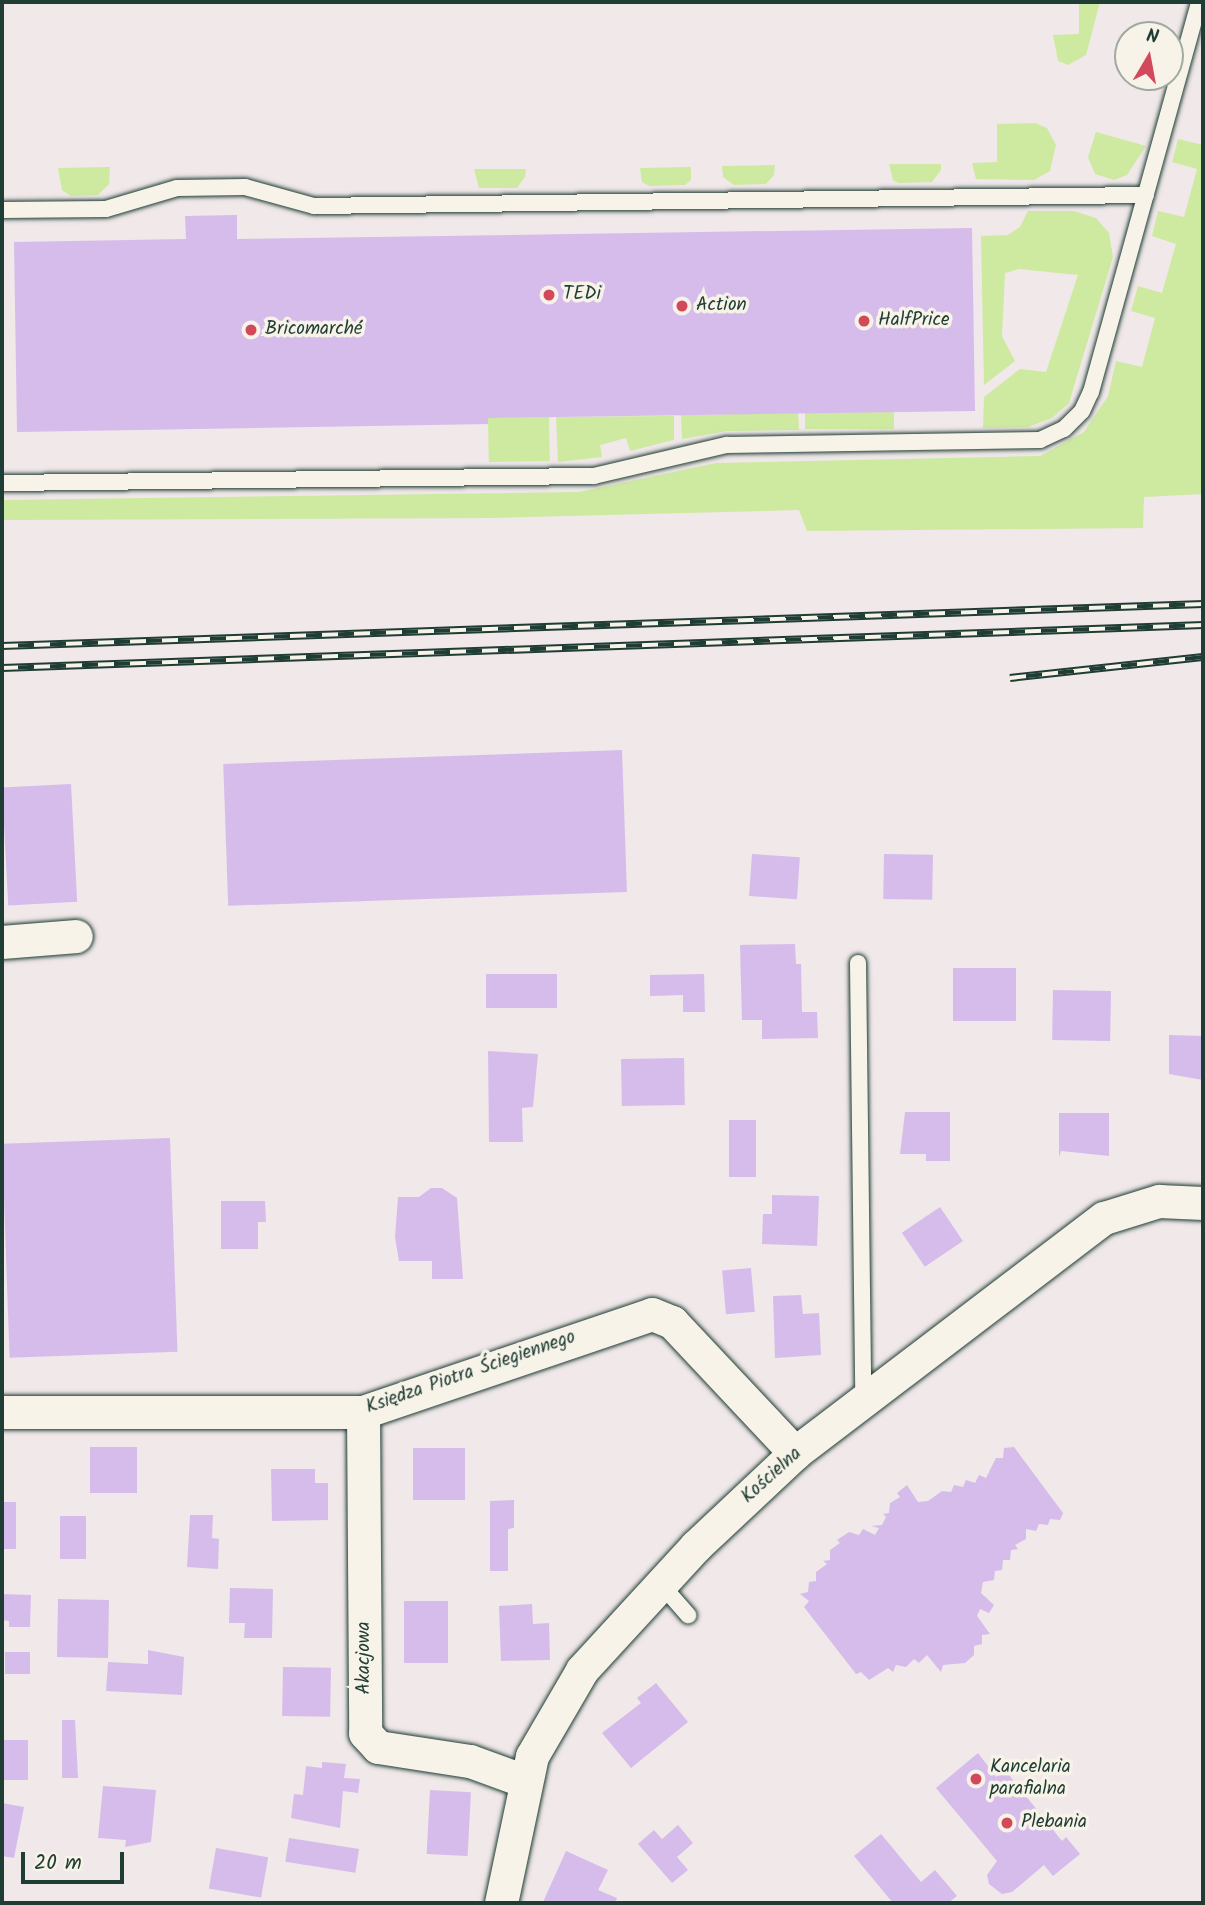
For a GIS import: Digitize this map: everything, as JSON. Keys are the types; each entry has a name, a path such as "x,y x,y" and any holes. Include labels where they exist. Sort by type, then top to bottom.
{"street":[{"path":"2,942 76,936"},
{"name":"Kościelna","path":"501,1903 531,1756 582,1670 660,1583 795,1453 1104,1218 1159,1201 1203,1203"},
{"name":"Księdza Piotra Ściegiennego","path":"2,1412 363,1412 652,1314 672,1322 795,1453"},
{"name":"Akacjowa","path":"363,1412 366,1733 379,1747 470,1761 524,1781"}],"lane":[{"path":"2,483 594,476 726,445 1040,440 1064,429 1082,411 1091,392 1199,2"},
{"path":"2,210 106,209 177,188 245,187 314,206 1146,195"},
{"path":"858,963 863,1400"},
{"path":"660,1583 688,1615"}],"green space":[{"path":"1079,2 1100,2 1086,55 1068,65 1058,61 1053,35 1079,34"},
{"path":"1035,123 1047,128 1056,145 1050,171 1034,180 976,179 972,163 997,162 997,124"},
{"path":"1096,132 1146,146 1127,175 1114,180 1095,174 1088,157"},
{"path":"1178,139 1203,145 1203,494 1144,497 1143,528 807,531 799,510 490,518 2,520 2,500 579,492 716,463 1040,456 1084,432 1108,396 1116,361 1142,367 1155,318 1131,311 1138,286 1162,293 1176,244 1152,236 1158,211 1184,217 1197,169 1172,162"},
{"path":"889,164 941,164 941,170 932,182 899,183 893,180"},
{"path":"775,165 774,175 766,184 734,185 723,177 722,166"},
{"path":"110,167 109,184 98,195 71,196 62,190 58,168"},
{"path":"691,167 691,180 685,185 649,186 642,182 640,168"},
{"path":"474,169 526,169 525,177 517,188 479,188"},
{"path":"1028,211 1074,211 1096,218 1109,233 1113,257 1069,403 1052,418 1028,427 983,428 984,397 1020,369 1046,372 1078,275 1019,269 1005,273 1002,336 1015,361 984,385 981,236 1008,235 1020,227"},
{"path":"805,412 894,412 894,429 805,429"},
{"path":"798,413 799,430 727,431 682,439 681,415"},
{"path":"674,416 674,440 630,451 626,438 600,445 602,457 558,462 556,417"},
{"path":"549,417 550,461 489,462 488,418"}],"building":[{"path":"237,215 237,239 972,228 975,411 488,418 488,424 17,432 14,242 186,239 185,216"},
{"path":"622,750 627,892 228,906 223,764"},
{"path":"71,784 77,902 8,905 2,788"},
{"path":"752,854 800,857 797,899 749,896"},
{"path":"884,854 933,855 932,900 883,899"},
{"path":"795,944 796,964 801,964 802,1012 817,1012 818,1038 762,1039 762,1020 742,1020 740,945"},
{"path":"953,968 1016,968 1016,1021 953,1021"},
{"path":"486,974 557,974 557,1008 486,1008"},
{"path":"704,974 705,1012 683,1012 683,995 650,996 650,975"},
{"path":"1053,990 1111,991 1110,1041 1052,1040"},
{"path":"1169,1035 1203,1036 1203,1080 1169,1074"},
{"path":"488,1051 538,1054 533,1107 522,1108 523,1142 489,1142"},
{"path":"684,1058 685,1105 622,1106 621,1059"},
{"path":"905,1112 950,1112 950,1161 926,1161 926,1154 900,1154"},
{"path":"1059,1113 1109,1113 1109,1156 1061,1151 1059,1157"},
{"path":"729,1120 756,1120 756,1177 729,1177"},
{"path":"170,1138 177,1352 10,1358 2,1144"},
{"path":"431,1188 442,1188 457,1198 463,1279 432,1279 432,1261 399,1261 395,1237 398,1197 419,1197"},
{"path":"772,1195 819,1196 817,1246 762,1244 763,1214 772,1214"},
{"path":"221,1201 265,1201 266,1222 258,1222 258,1249 221,1249"},
{"path":"940,1207 963,1241 925,1267 902,1233"},
{"path":"751,1268 755,1312 726,1314 722,1271"},
{"path":"801,1295 803,1314 819,1313 821,1355 775,1358 773,1296"},
{"path":"90,1447 137,1447 137,1493 90,1493"},
{"path":"1014,1447 1063,1513 1060,1520 1050,1519 1048,1525 1039,1524 1036,1531 1026,1529 1026,1539 1015,1545 1018,1549 1011,1550 1010,1560 1003,1560 1002,1570 995,1571 994,1580 983,1582 981,1593 994,1605 989,1613 980,1609 977,1616 990,1634 982,1635 982,1644 974,1646 974,1655 965,1663 943,1665 941,1672 927,1655 919,1663 914,1659 906,1667 896,1665 893,1672 888,1668 869,1680 861,1672 856,1674 804,1607 809,1601 800,1594 808,1592 809,1582 816,1581 816,1572 827,1564 823,1561 830,1560 830,1550 840,1543 837,1540 849,1532 859,1535 863,1529 875,1535 879,1528 871,1526 882,1525 886,1517 883,1514 889,1513 890,1503 900,1497 897,1493 907,1485 918,1502 928,1501 942,1491 951,1492 954,1485 963,1487 966,1480 975,1483 979,1475 986,1478 996,1458 1003,1458 1004,1448"},
{"path":"413,1448 465,1448 465,1500 413,1500"},
{"path":"271,1469 315,1469 315,1483 328,1483 328,1520 272,1521"},
{"path":"514,1500 514,1528 508,1529 508,1571 490,1571 490,1501"},
{"path":"2,1502 16,1502 16,1549 2,1549"},
{"path":"190,1515 213,1515 212,1538 219,1539 218,1569 187,1567"},
{"path":"60,1516 86,1516 86,1559 60,1559"},
{"path":"230,1588 273,1589 272,1638 244,1638 245,1623 229,1623"},
{"path":"2,1594 31,1595 30,1627 9,1627 9,1621 2,1620"},
{"path":"58,1599 109,1600 108,1658 57,1657"},
{"path":"404,1601 448,1601 448,1663 404,1663"},
{"path":"532,1604 533,1624 549,1623 550,1660 501,1661 499,1606"},
{"path":"148,1650 184,1657 182,1695 106,1691 108,1662 148,1664"},
{"path":"5,1652 30,1652 30,1674 5,1674"},
{"path":"283,1667 331,1668 330,1717 282,1716"},
{"path":"656,1683 688,1722 631,1768 602,1733 641,1703 637,1698"},
{"path":"62,1720 75,1720 78,1778 62,1778"},
{"path":"2,1740 28,1740 28,1780 2,1780"},
{"name":"Plebania","path":"978,1753 996,1777 1005,1770 1062,1841 1066,1837 1080,1854 1053,1876 1044,1865 1012,1892 1002,1894 989,1884 987,1875 997,1861 936,1788"},
{"path":"322,1762 346,1764 344,1778 360,1779 358,1793 343,1791 340,1828 291,1818 294,1794 303,1795 306,1766 322,1768"},
{"path":"103,1786 156,1790 151,1842 125,1847 126,1840 98,1838"},
{"path":"430,1790 471,1792 468,1856 427,1854"},
{"path":"2,1803 24,1807 14,1858 2,1856"},
{"path":"678,1825 693,1843 677,1857 688,1870 672,1883 638,1844 654,1830 662,1839"},
{"path":"881,1834 921,1882 935,1870 957,1896 948,1903 893,1903 854,1856"},
{"path":"289,1838 359,1849 355,1873 285,1862"},
{"path":"216,1848 268,1857 261,1898 209,1888"},
{"path":"566,1851 608,1870 598,1890 617,1898 615,1903 543,1902"}],"railway":[{"path":"2,646 1203,604"},
{"path":"2,668 1203,625"},
{"path":"1010,678 1203,657"}],"place":[{"name":"TEDi","path":"549,295"},
{"name":"Action","path":"682,306"},
{"name":"HalfPrice","path":"864,321"},
{"name":"Bricomarché","path":"251,330"},
{"name":"Kancelaria parafialna","path":"976,1779"},
{"name":"Plebania","path":"1007,1823"}]}
